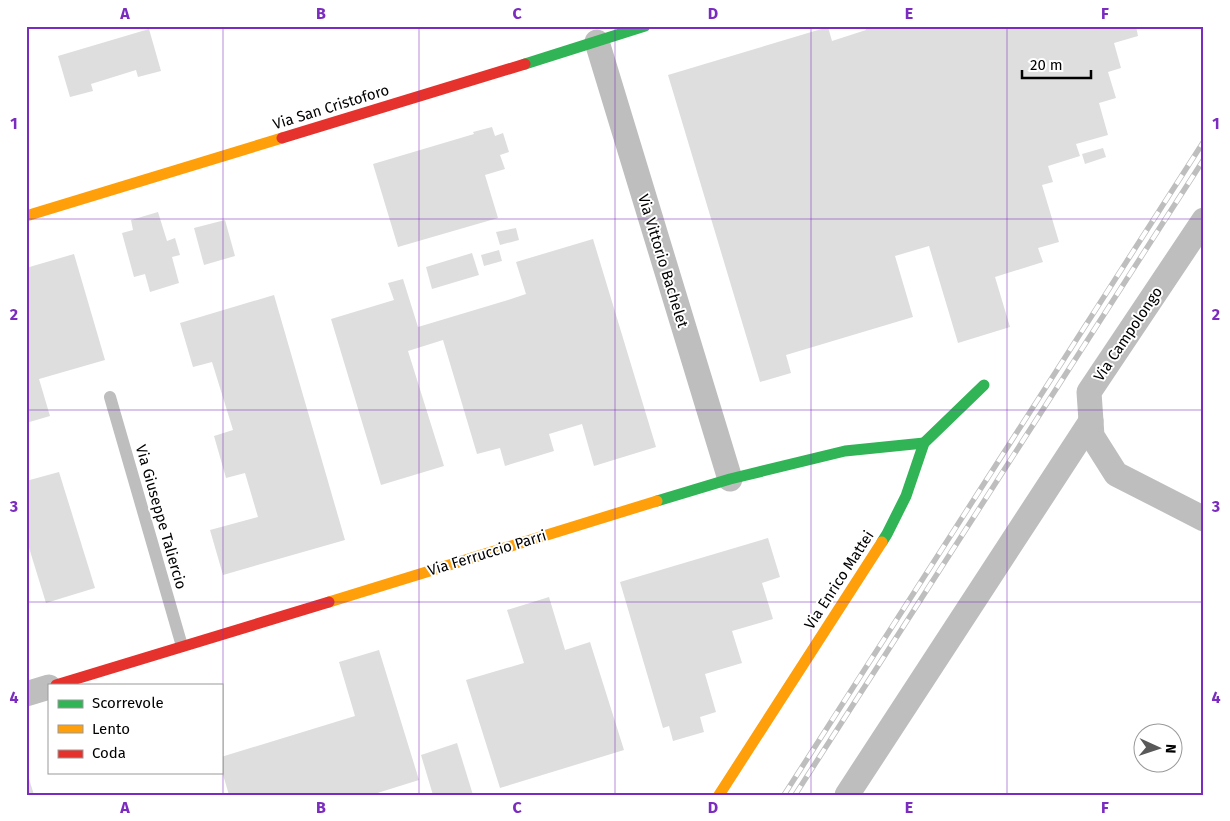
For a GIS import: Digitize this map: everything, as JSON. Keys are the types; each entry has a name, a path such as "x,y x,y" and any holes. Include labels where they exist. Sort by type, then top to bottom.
{"street":[{"name":"Via San Cristoforo","path":"26,216 645,26"},
{"name":"Via Vittorio Bachelet","path":"597,42 730,479"},
{"name":"Via Campolongo","path":"1204,220 1089,392 1092,436 1116,474 1204,519"},
{"name":"Via Enrico Mattei","path":"719,795 887,534 906,496 924,443 984,385"},
{"path":"847,795 1091,421"},
{"name":"Via Ferruccio Parri","path":"59,684 730,479 845,452 924,443"},
{"path":"26,694 48,687"}],"lane":[{"name":"Via Giuseppe Taliercio","path":"110,397 182,646"}],"building":[{"path":"865,26 1136,26 1138,36 1114,43 1121,68 1108,72 1116,98 1099,103 1108,135 1076,144 1080,156 1048,166 1053,182 1042,185 1059,242 1038,248 1043,262 995,277 1010,327 958,343 929,246 895,256 913,317 786,355 791,373 760,382 668,75 828,27 832,41 866,30"},
{"path":"149,29 161,71 138,77 136,70 91,84 93,91 70,97 58,56"},
{"path":"492,127 495,136 503,133 509,152 500,155 505,169 485,175 498,218 398,247 373,164"},
{"path":"1103,148 1106,157 1085,164 1082,154"},
{"path":"158,212 167,241 175,238 180,255 172,257 179,283 150,292 145,274 134,277 122,233 133,230 131,220"},
{"path":"225,220 235,256 204,265 194,228"},
{"path":"516,228 519,240 500,245 496,232"},
{"path":"593,239 656,447 594,466 582,424 549,434 554,451 505,466 500,448 477,454 443,340 408,351 444,466 381,485 331,319 394,300 388,283 403,279 418,327 508,300 526,294 516,262"},
{"path":"499,250 502,261 484,266 481,255"},
{"path":"472,253 479,275 432,289 426,267"},
{"path":"74,254 105,360 39,379 50,416 26,423 26,268"},
{"path":"274,295 345,540 223,575 210,530 258,517 245,473 226,478 214,436 233,430 212,362 193,367 180,323"},
{"path":"59,472 95,588 46,603 26,538 26,481"},
{"path":"768,538 780,577 762,583 773,619 732,631 742,663 705,674 716,712 700,717 704,732 673,741 669,726 663,728 620,582"},
{"path":"549,597 565,650 590,642 624,750 500,788 466,680 524,663 507,610"},
{"path":"379,650 419,780 371,795 229,795 222,771 222,757 355,716 339,662"},
{"path":"457,743 473,795 433,795 421,755"},
{"path":"27,772 34,795 26,795"}],"railway":[{"path":"784,795 1204,141"},
{"path":"795,795 1204,159"}],"traffic: fast":[{"path":"525,64 645,26"},
{"path":"882,542 906,496 924,443 984,385"},
{"path":"657,501 730,479 845,451 924,443"}],"traffic: slow":[{"path":"26,216 282,138"},
{"path":"329,602 657,501"},
{"path":"719,795 882,542"}],"traffic: jam":[{"path":"282,138 525,64"},
{"path":"59,684 329,602"}]}
